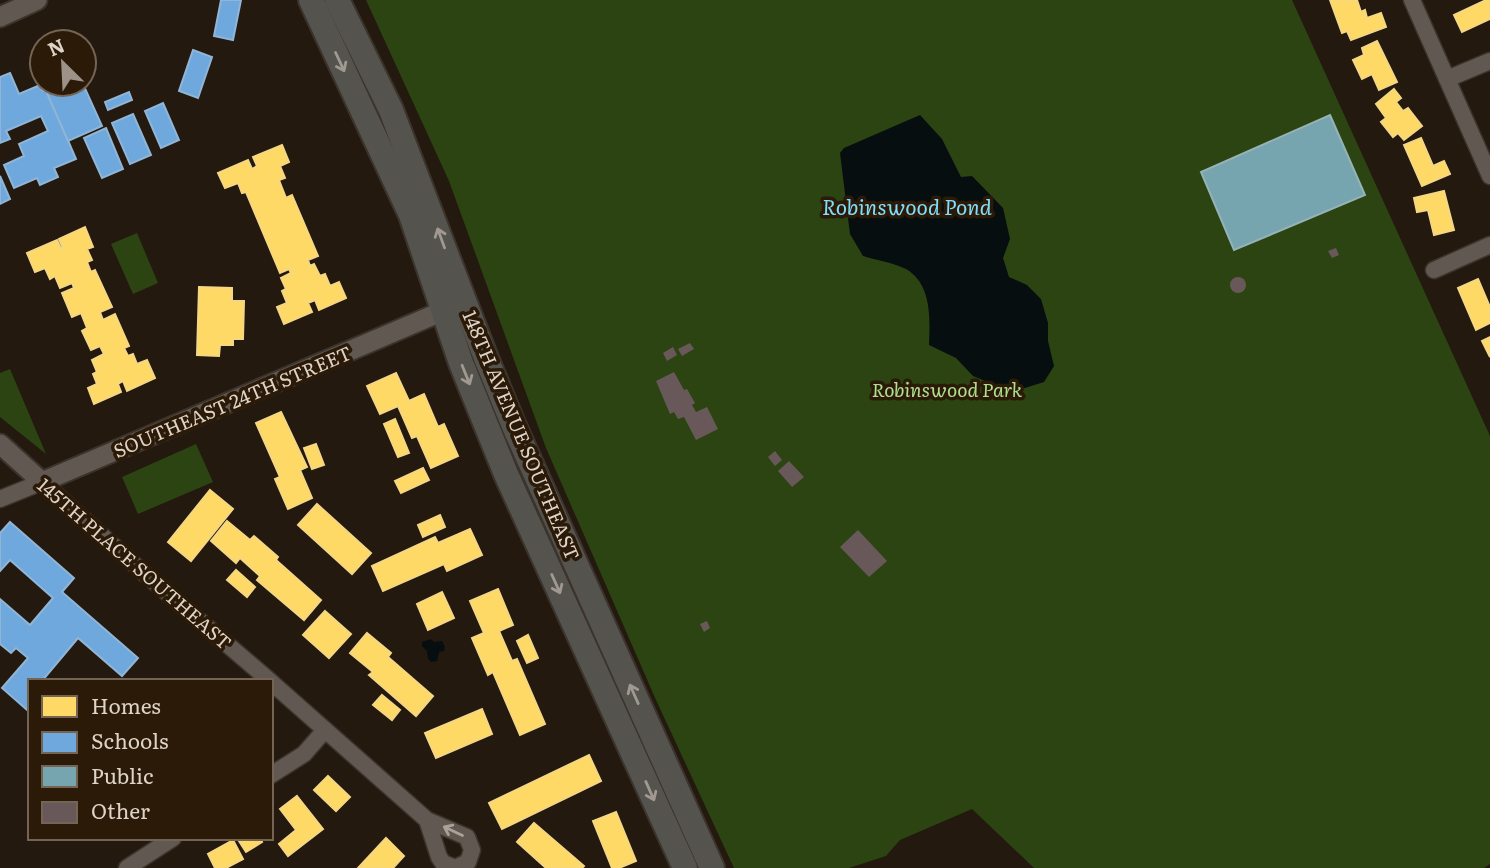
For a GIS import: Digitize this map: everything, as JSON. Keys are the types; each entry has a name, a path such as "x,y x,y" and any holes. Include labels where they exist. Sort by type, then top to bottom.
{"main road":[{"name":"148TH AVENUE SOUTHEAST","path":"312,0 453,306 536,475 712,868"},
{"name":"148TH AVENUE SOUTHEAST","path":"338,0 391,110 506,474 685,868"}],"street":[{"path":"0,17 37,0"},
{"path":"1412,0 1490,176"},
{"path":"1447,79 1490,61"},
{"path":"1434,270 1490,245"},
{"name":"SOUTHEAST 24TH STREET","path":"0,499 453,306"},
{"name":"145TH PLACE SOUTHEAST","path":"0,444 137,567 269,679"},
{"name":"145TH PLACE SOUTHEAST","path":"273,683 427,820"},
{"path":"273,774 303,754 326,730"},
{"path":"427,820 461,834 471,843 471,856 462,866 440,866 427,820"},
{"path":"127,868 170,840"}],"green space":[{"name":"Robinswood Park","path":"366,0 1292,0 1490,436 1490,864 1484,868 1034,868 972,809 900,840 886,856 849,868 734,868 656,700 546,448 449,181"},
{"path":"137,233 158,283 133,294 111,244"},
{"path":"10,369 46,454 0,417 0,373"},
{"path":"196,444 213,482 138,514 122,477"}],"water":[{"name":"Robinswood Pond","path":"920,115 942,139 961,177 972,176 1003,208 1010,239 1003,258 1009,277 1027,285 1041,299 1048,323 1048,341 1054,366 1044,382 1012,392 973,376 956,358 929,345 928,303 921,284 906,269 863,256 850,234 840,153 844,148"},
{"path":"431,639 434,642 442,641 445,647 444,651 439,652 437,661 431,662 422,642"}],"building: Homes":[{"path":"1330,0 1357,0 1361,12 1365,10 1367,18 1381,13 1386,27 1351,40 1347,31 1342,33"},
{"path":"1490,0 1490,19 1462,32 1454,15"},
{"path":"1377,41 1397,82 1379,90 1372,74 1362,79 1353,60 1364,55 1362,48"},
{"path":"1394,89 1401,98 1396,102 1403,111 1408,108 1422,126 1404,140 1398,133 1393,137 1381,122 1386,118 1376,104"},
{"path":"1421,138 1433,166 1444,161 1450,174 1422,186 1404,145"},
{"path":"282,145 289,162 280,166 285,178 279,180 286,198 292,195 318,256 308,260 310,266 314,264 320,276 325,274 330,286 339,282 346,298 319,310 315,300 308,303 312,312 284,324 277,307 287,303 282,291 286,289 281,278 291,273 289,269 280,273 246,192 242,193 238,183 225,188 218,173 248,160 252,169 257,166 253,157"},
{"path":"1444,191 1454,230 1434,235 1428,210 1417,212 1414,198"},
{"path":"85,227 93,247 87,249 92,260 87,262 91,272 95,270 112,307 100,312 103,320 115,314 129,346 124,348 128,356 133,354 137,364 147,360 155,378 127,391 123,381 118,384 121,392 94,404 88,388 97,384 93,374 97,372 92,360 104,354 100,346 91,350 82,331 87,328 81,313 72,317 62,293 74,288 72,283 60,288 55,276 50,279 45,268 35,272 27,253 57,240 61,249 63,248 59,239"},
{"path":"1478,279 1490,307 1490,323 1476,330 1458,288"},
{"path":"199,287 232,288 232,301 244,301 243,339 233,339 233,345 220,345 219,356 197,355"},
{"path":"1490,337 1490,357 1482,341"},
{"path":"396,373 409,401 424,394 438,427 444,424 458,456 431,468 417,436 412,438 398,406 380,414 367,386"},
{"path":"281,412 307,467 300,470 312,498 288,509 275,479 280,477 256,423"},
{"path":"395,419 409,453 398,457 384,424"},
{"path":"316,444 324,465 312,469 304,448"},
{"path":"423,468 429,480 401,493 395,481"},
{"path":"210,490 233,509 191,561 168,542"},
{"path":"317,504 371,553 352,574 298,525"},
{"path":"440,515 445,527 423,537 418,525"},
{"path":"227,521 250,540 254,536 278,557 276,560 321,600 304,620 257,580 260,576 240,558 236,563 211,541"},
{"path":"470,529 482,555 447,571 444,564 383,591 372,566 435,537 438,543"},
{"path":"236,570 255,587 247,597 227,580"},
{"path":"498,589 513,625 499,631 512,661 517,659 545,724 520,735 493,672 488,675 472,638 484,633 470,601"},
{"path":"442,592 454,618 428,630 417,604"},
{"path":"325,611 351,634 329,658 303,635"},
{"path":"367,633 391,653 388,657 433,696 416,716 369,675 373,672 350,653"},
{"path":"528,635 538,658 527,663 517,641"},
{"path":"382,695 400,710 392,720 373,705"},
{"path":"482,709 492,734 436,758 425,733"},
{"path":"589,755 601,781 502,829 489,803"},
{"path":"328,776 350,797 336,811 314,790"},
{"path":"297,796 323,829 288,856 279,844 296,830 280,809"},
{"path":"616,812 636,861 612,868 593,821"},
{"path":"534,823 584,866 546,868 517,842"},
{"path":"386,838 404,856 393,868 358,868"},
{"path":"233,840 243,859 226,868 215,868 208,854"},
{"path":"238,840 262,842 246,852"}],"building: Schools":[{"path":"221,0 241,0 233,40 214,36"},
{"path":"193,50 212,57 198,98 179,91"},
{"path":"10,73 19,94 28,90 28,98 50,98 76,159 54,168 58,177 40,185 37,178 14,188 4,165 24,156 19,144 48,131 41,116 6,131 10,139 0,143 0,77"},
{"path":"129,92 132,100 108,110 105,102"},
{"path":"49,98 89,98 102,126 68,141"},
{"path":"163,103 179,140 161,148 145,111"},
{"path":"133,114 151,155 130,164 112,123"},
{"path":"106,128 123,169 102,178 84,138"},
{"path":"0,176 10,199 0,204"},
{"path":"10,522 74,578 62,592 138,658 122,676 78,638 44,679 28,679 27,710 2,688 28,658 16,648 11,653 0,644 0,599 30,625 53,598 10,560 0,571 0,533"}],"building: Public":[{"path":"1330,115 1365,195 1234,250 1201,172"}],"building: Other":[{"path":"1336,248 1339,255 1332,258 1328,251"},
{"path":"1238,277 1244,279 1244,291 1238,293 1232,291 1230,285 1232,279"},
{"path":"690,343 694,349 682,356 678,349"},
{"path":"673,347 677,355 667,361 663,353"},
{"path":"674,372 695,403 692,405 696,412 707,407 718,429 696,440 684,417 678,419 674,412 670,414 656,381"},
{"path":"775,451 782,460 775,466 768,457"},
{"path":"789,461 804,477 792,487 778,471"},
{"path":"858,530 887,561 869,577 840,547"},
{"path":"707,621 710,628 704,632 700,624"}]}
